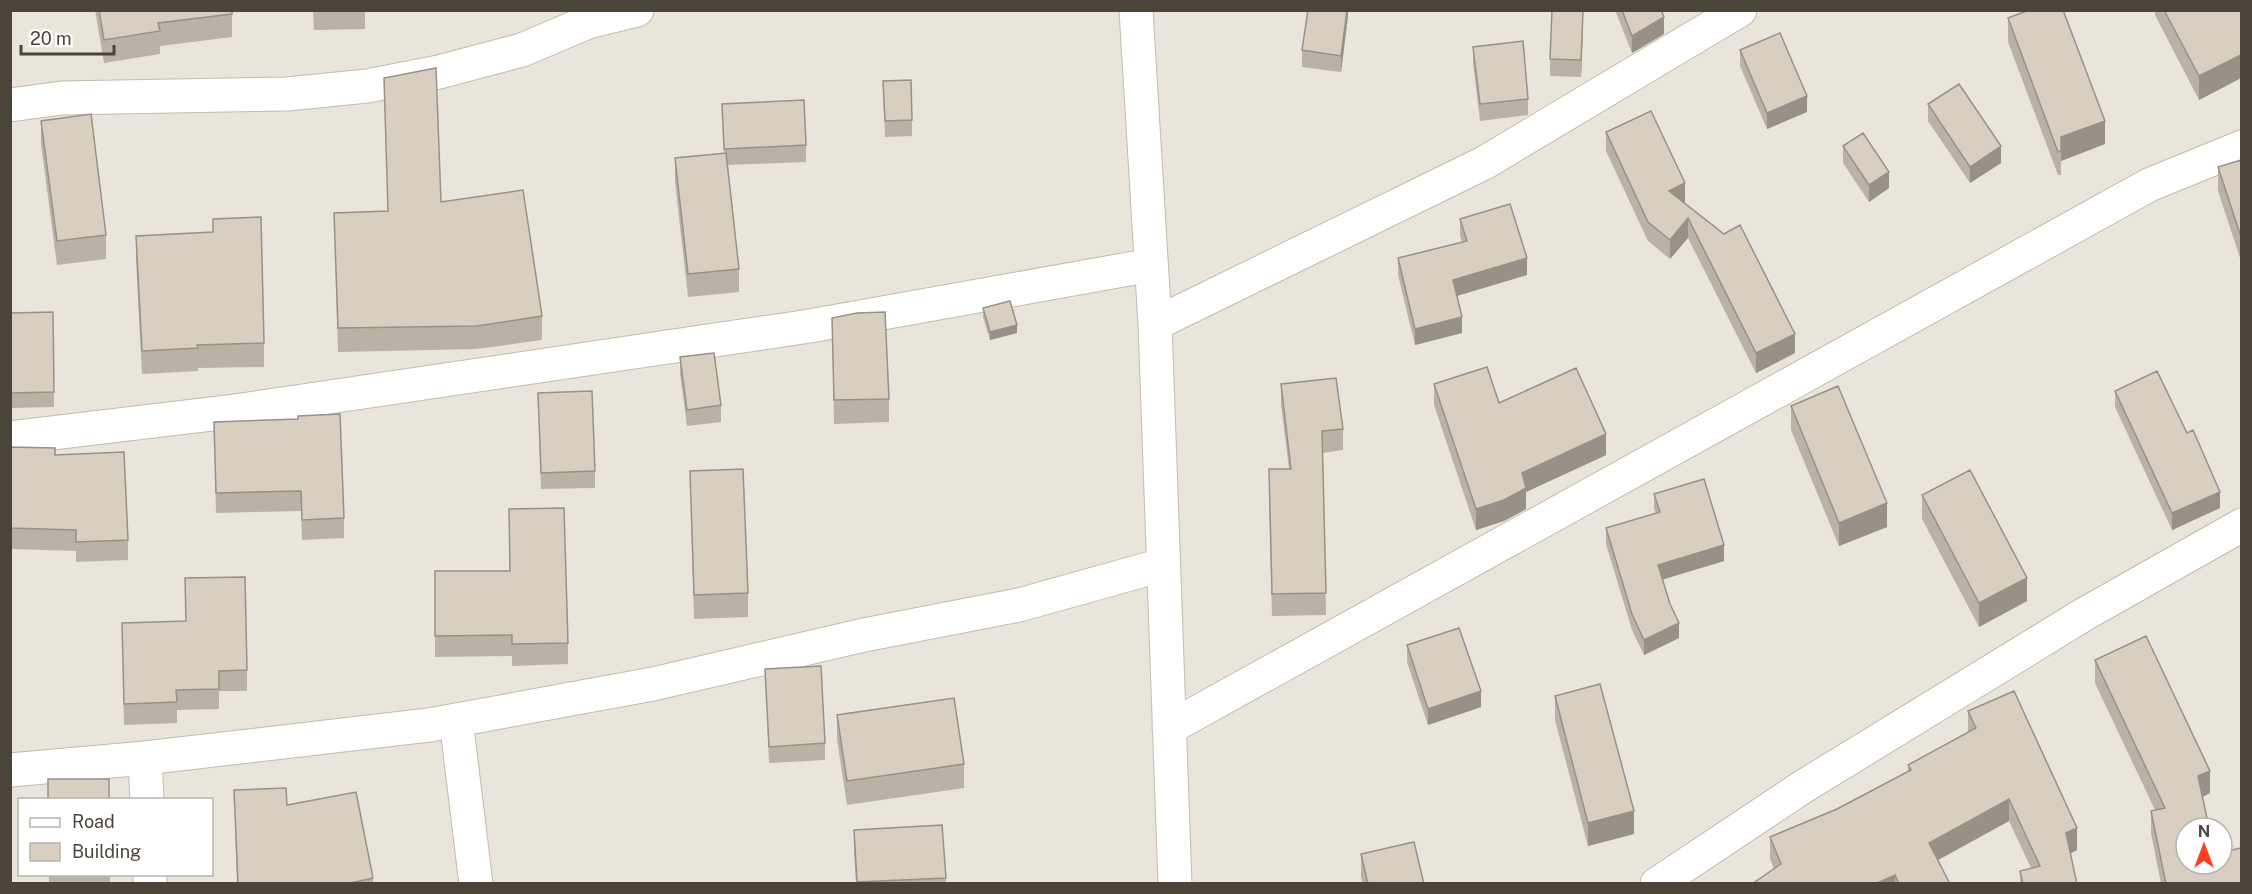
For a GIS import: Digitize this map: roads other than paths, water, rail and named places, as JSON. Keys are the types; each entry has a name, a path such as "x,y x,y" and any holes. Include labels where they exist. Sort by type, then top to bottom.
{"street":[{"path":"10,105 62,98 287,94 367,86 439,72 522,50 588,22 637,10"},
{"path":"1136,10 1155,324 1175,884"},
{"path":"1155,324 1484,163 1740,10"},
{"path":"1168,728 2150,185 2241,147"},
{"path":"10,438 228,412 799,328 1151,265"},
{"path":"1657,884 1821,775 2083,615 2241,525"},
{"path":"10,770 145,758 429,725 653,684 864,635 1019,605 1162,565"},
{"path":"456,720 476,884"},
{"path":"145,758 147,798"}]}
